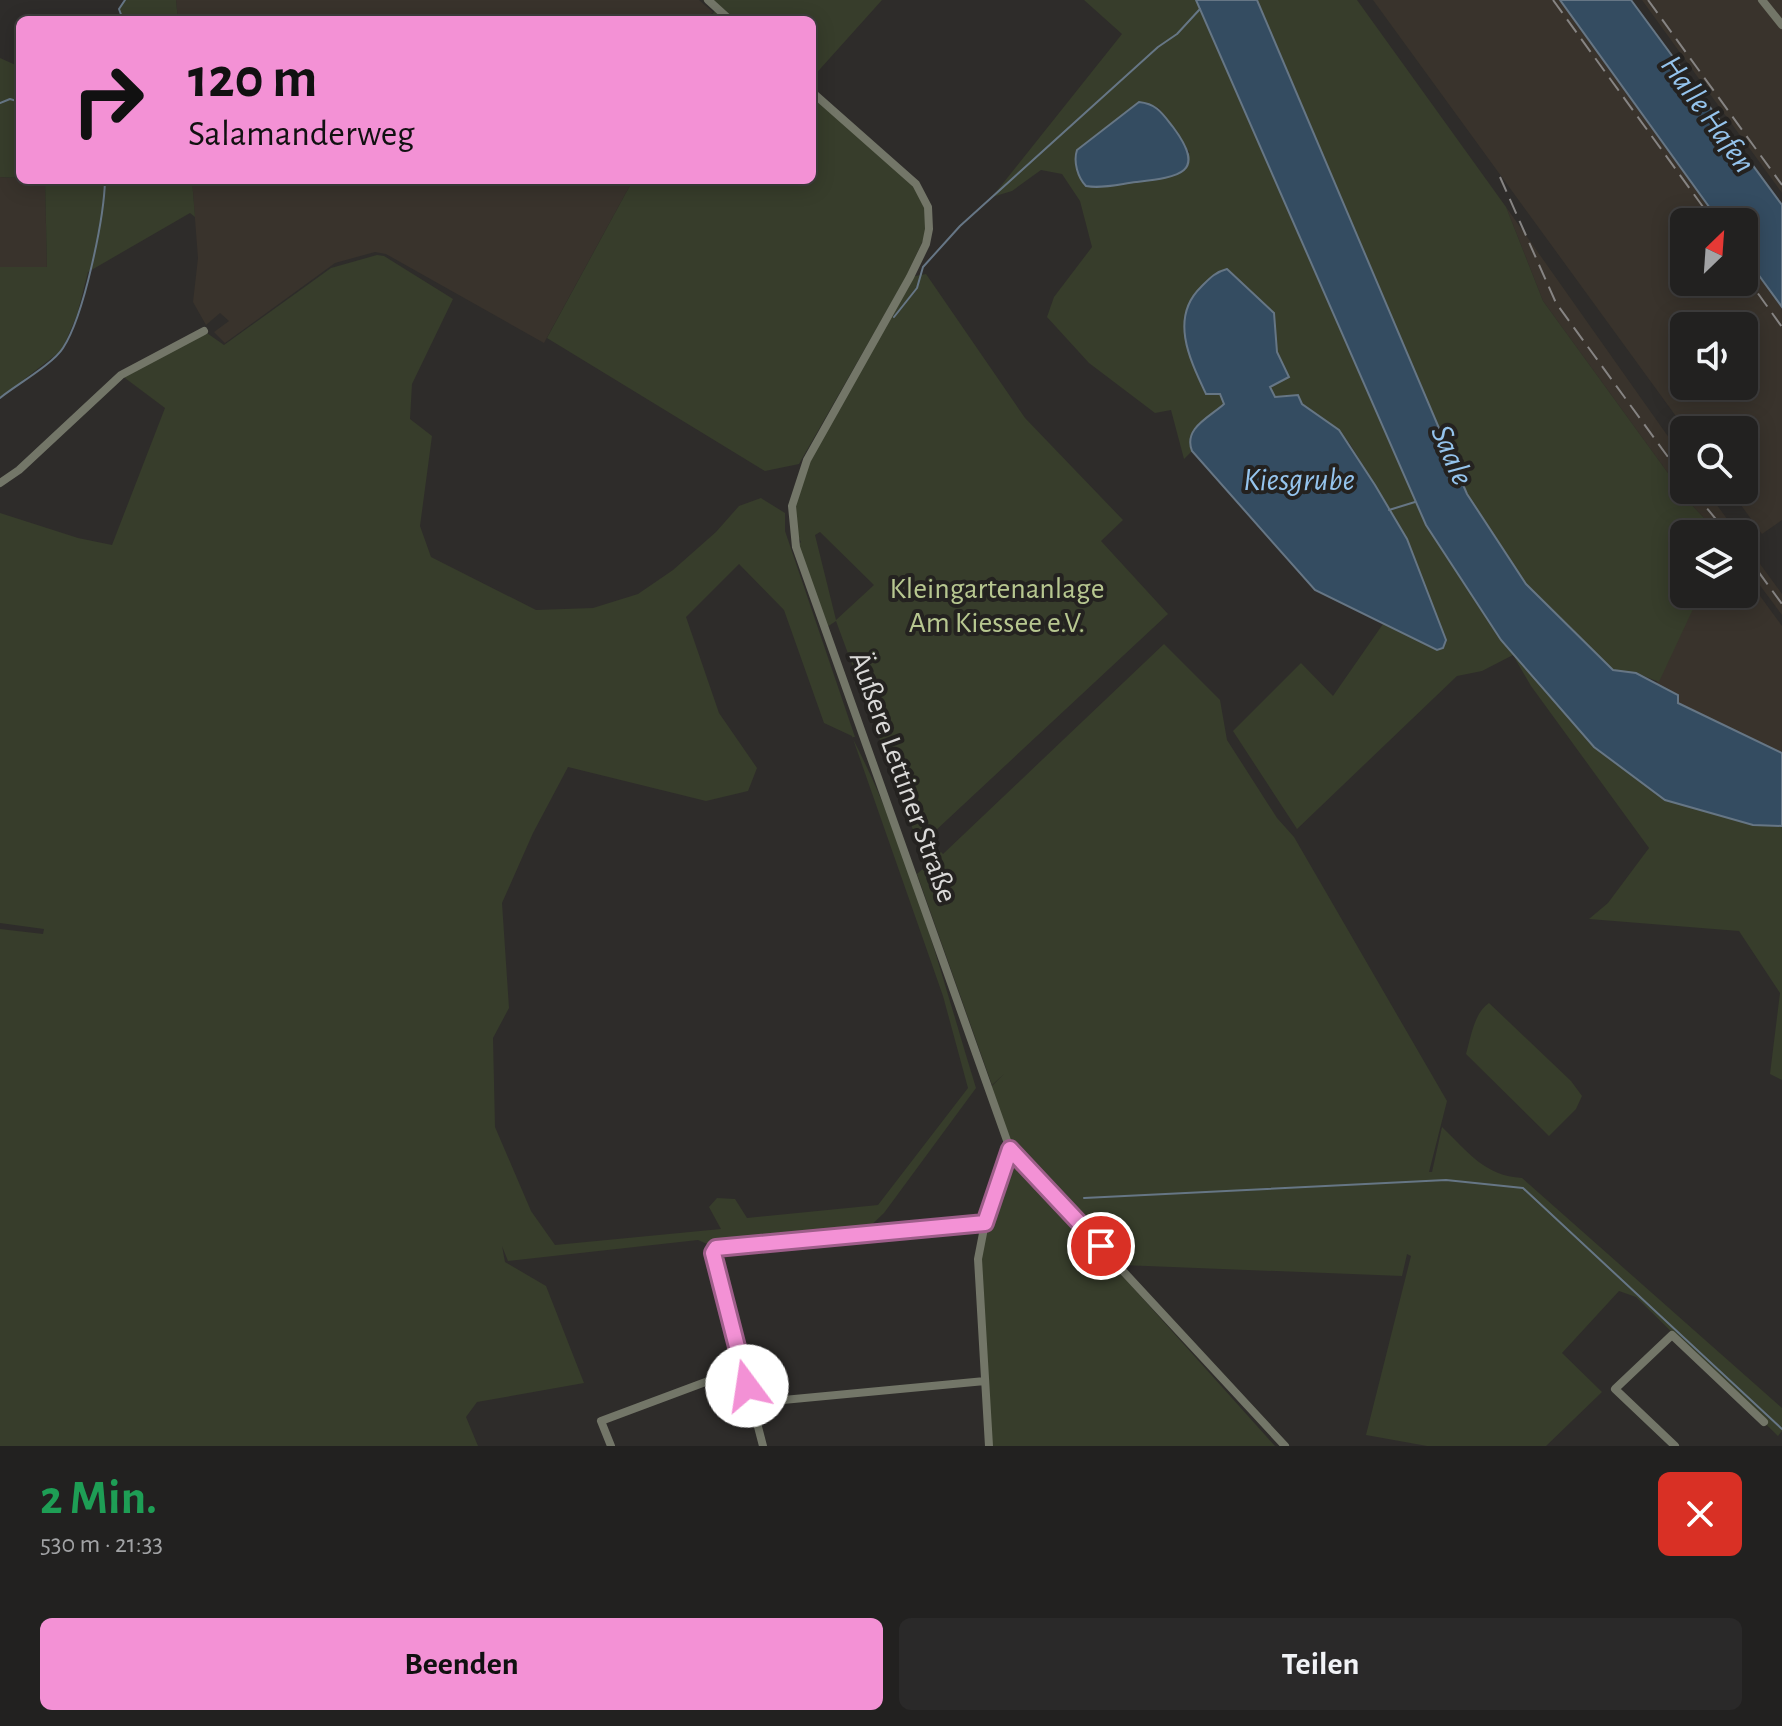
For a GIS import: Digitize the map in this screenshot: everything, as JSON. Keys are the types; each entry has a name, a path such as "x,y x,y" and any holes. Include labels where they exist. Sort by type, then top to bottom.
{"street":[{"path":"708,0 726,16"},
{"path":"1762,0 1782,25"},
{"name":"Äußere Lettiner Straße","path":"816,96 916,184 928,207 929,229 926,244 910,277 807,460 792,506 792,534 1010,1149 1285,1446"},
{"path":"0,483 19,470 121,375 204,331"},
{"path":"989,1446 978,1259 985,1223 1010,1149"},
{"path":"763,1446 713,1253 716,1248 985,1223"},
{"path":"1675,1446 1615,1389 1672,1335 1764,1422"},
{"path":"611,1446 601,1421 743,1368"},
{"path":"752,1403 985,1381"}],"shaded area":[{"path":"176,0 699,0 713,12 709,16 178,16"},
{"path":"1373,0 1560,0 1710,208 1670,208 1670,296 1758,296 1758,274 1782,307 1782,520 1762,534 1758,520 1752,520 1740,504 1758,504 1758,416 1676,416"},
{"path":"1642,0 1782,0 1782,193 1715,101"},
{"path":"0,177 16,178 16,184 45,184 47,268 0,267"},
{"path":"192,184 631,184 544,343 386,254 375,252 335,263 225,343 214,332 229,321 220,313 206,325 193,302 198,258"},
{"path":"1506,207 1670,439 1670,476 1543,301"},
{"path":"1691,504 1716,504 1728,520 1706,520"},
{"path":"1758,561 1782,594 1782,615 1758,583"},
{"path":"1758,593 1782,626 1782,770 1646,704 1692,608 1758,608"}],"green space":[{"path":"125,0 176,0 178,16 122,16 119,9"},
{"path":"703,0 882,0 816,74 816,16 711,16 715,11"},
{"path":"1084,0 1196,0 1426,525 1501,640 1594,747 1665,800 1753,825 1782,827 1782,1080 1770,1074 1780,993 1739,931 1589,919 1608,903 1649,848 1531,686 1513,655 1482,671 1457,676 1297,829 1233,731 1301,663 1333,696 1383,624 1437,650 1446,640 1407,539 1350,444 1317,414 1275,398 1270,387 1289,377 1277,352 1274,313 1220,394 1225,405 1195,430 1190,443 1192,451 1184,459 1171,410 1155,413 1089,363 1047,317 1054,297 1092,247 1080,201 1062,174 1041,170 1012,191 992,197 1122,34","holes":["1139,102 1159,108 1190,153 1077,150"]},
{"path":"1257,0 1357,0 1506,207 1543,301 1670,476 1670,504 1691,504 1706,520 1670,520 1670,608 1693,608 1659,682 1636,673 1613,671 1526,584 1467,494"},
{"path":"0,58 16,65 16,178 0,177"},
{"path":"816,98 913,184 925,204 928,219 925,236 907,275 799,464 765,471 547,338 631,184 816,184"},
{"path":"45,184 192,184 195,217 190,213 88,272 77,315 62,350 0,398 0,267 47,267"},
{"path":"377,255 384,256 453,299 412,384 410,419 432,436 420,526 431,557 536,610 593,608 638,594 673,570 716,532 739,506 761,498 785,513 785,531 855,737 824,723 784,610 739,564 686,617 719,713 757,768 748,791 706,801 568,767 533,833 502,903 509,1008 493,1038 495,1127 531,1211 555,1245 721,1229 709,1207 717,1198 735,1199 747,1218 878,1205 968,1088 943,996 853,740 907,866 976,1088 884,1213 864,1232 716,1248 698,1240 508,1261 502,1246 505,1262 546,1286 584,1383 477,1402 466,1417 478,1446 0,1446 0,929 43,934 44,929 0,923 0,513 78,538 112,545 165,408 121,375 204,331 224,345 331,268"},
{"name":"Kleingartenanlage Am Kiessee e.V.","path":"926,274 1025,418 1123,520 1101,541 1168,614 919,846 836,621 827,627 798,545 801,542 792,525 792,506 807,460 910,277","holes":["820,532 874,585 836,620 815,535"]},
{"path":"1164,644 1220,700 1227,740 1277,818 1294,837 1447,1101 1429,1172 1432,1172 1442,1127 1487,1168 1522,1178 1782,1408 1782,1431 1778,1436 1636,1297 1619,1291 1562,1353 1602,1392 1546,1446 1427,1446 1366,1435 1411,1256 1407,1254 1402,1276 1122,1265 1016,1157 1275,1446 989,1446 978,1259 1011,1151 989,1089 1004,1074 992,1085 917,874 941,852 943,854"},
{"path":"1489,1003 1571,1081 1582,1096 1576,1109 1549,1136 1466,1054 1476,1019"}],"water":[{"path":"1196,0 1257,0 1467,494 1526,584 1613,670 1636,673 1678,695 1678,703 1782,753 1782,826 1753,825 1665,800 1594,747 1501,640 1426,525"},
{"name":"Halle Hafen","path":"1560,0 1631,0 1782,205 1782,307 1758,274 1758,208 1710,208"},
{"path":"1139,102 1155,107 1166,117 1183,143 1188,164 1176,175 1165,178 1105,187 1086,186 1077,170 1077,150"},
{"name":"Kiesgrube","path":"1227,269 1274,313 1277,352 1289,377 1270,387 1275,397 1298,395 1302,404 1339,430 1407,539 1446,640 1443,648 1437,650 1315,590 1192,451 1190,443 1194,429 1224,404 1220,394 1206,394 1194,367 1184,326 1186,312 1191,299 1201,287"}],"waterway":[{"path":"122,16 119,9 125,0"},
{"path":"894,317 917,288 923,267 960,226 1158,47 1177,34 1200,9"},
{"path":"0,103 10,99 16,101"},
{"path":"0,398 51,361 71,333 92,267 105,184"},
{"path":"1389,510 1415,502"},
{"path":"1084,1198 1446,1180 1523,1188 1782,1429"}],"railway":[{"path":"1553,0 1704,208"},
{"path":"1648,0 1782,185"},
{"path":"1500,177 1556,303 1670,460"},
{"path":"1758,294 1782,327"},
{"path":"1703,504 1717,520"},
{"path":"1758,571 1782,604"}],"route":[{"path":"747,1386 713,1253 716,1248 985,1223 1010,1149 1101,1246"}],"water label":[{"name":"Saale","path":"1452,455"}]}
